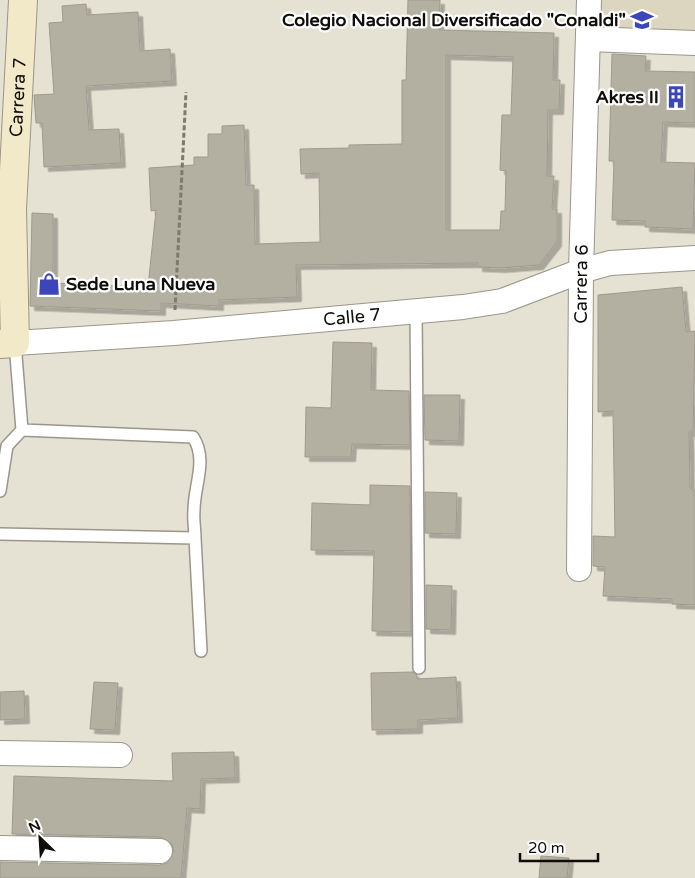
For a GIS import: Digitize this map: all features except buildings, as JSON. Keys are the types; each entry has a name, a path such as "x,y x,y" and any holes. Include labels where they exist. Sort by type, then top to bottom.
{"street":[{"name":"Carrera 7","path":"7,344 23,0"},
{"name":"Carrera 6","path":"579,569 581,271 589,0"},
{"path":"588,40 695,42"},
{"name":"Calle 7","path":"7,344 174,333 463,307 502,301 581,271 610,263 695,258"},
{"path":"0,753 120,755"},
{"path":"0,848 160,851"}],"lane":[{"path":"416,310 419,668"},
{"path":"7,344 22,430"},
{"path":"0,491 7,446 22,430 193,437 199,447 201,456 194,510 202,651"},
{"path":"0,534 196,538"}],"path":[{"path":"174,333 186,92"}],"shaded area":[{"name":"Colegio Nacional Diversificado \"Conaldi\"","path":"589,0 695,0 695,43 588,39"}],"place":[{"name":"Colegio Nacional Diversificado \"Conaldi\"","path":"642,20"},
{"name":"Akres II","path":"676,97"},
{"name":"Sede Luna Nueva","path":"49,284"}]}
